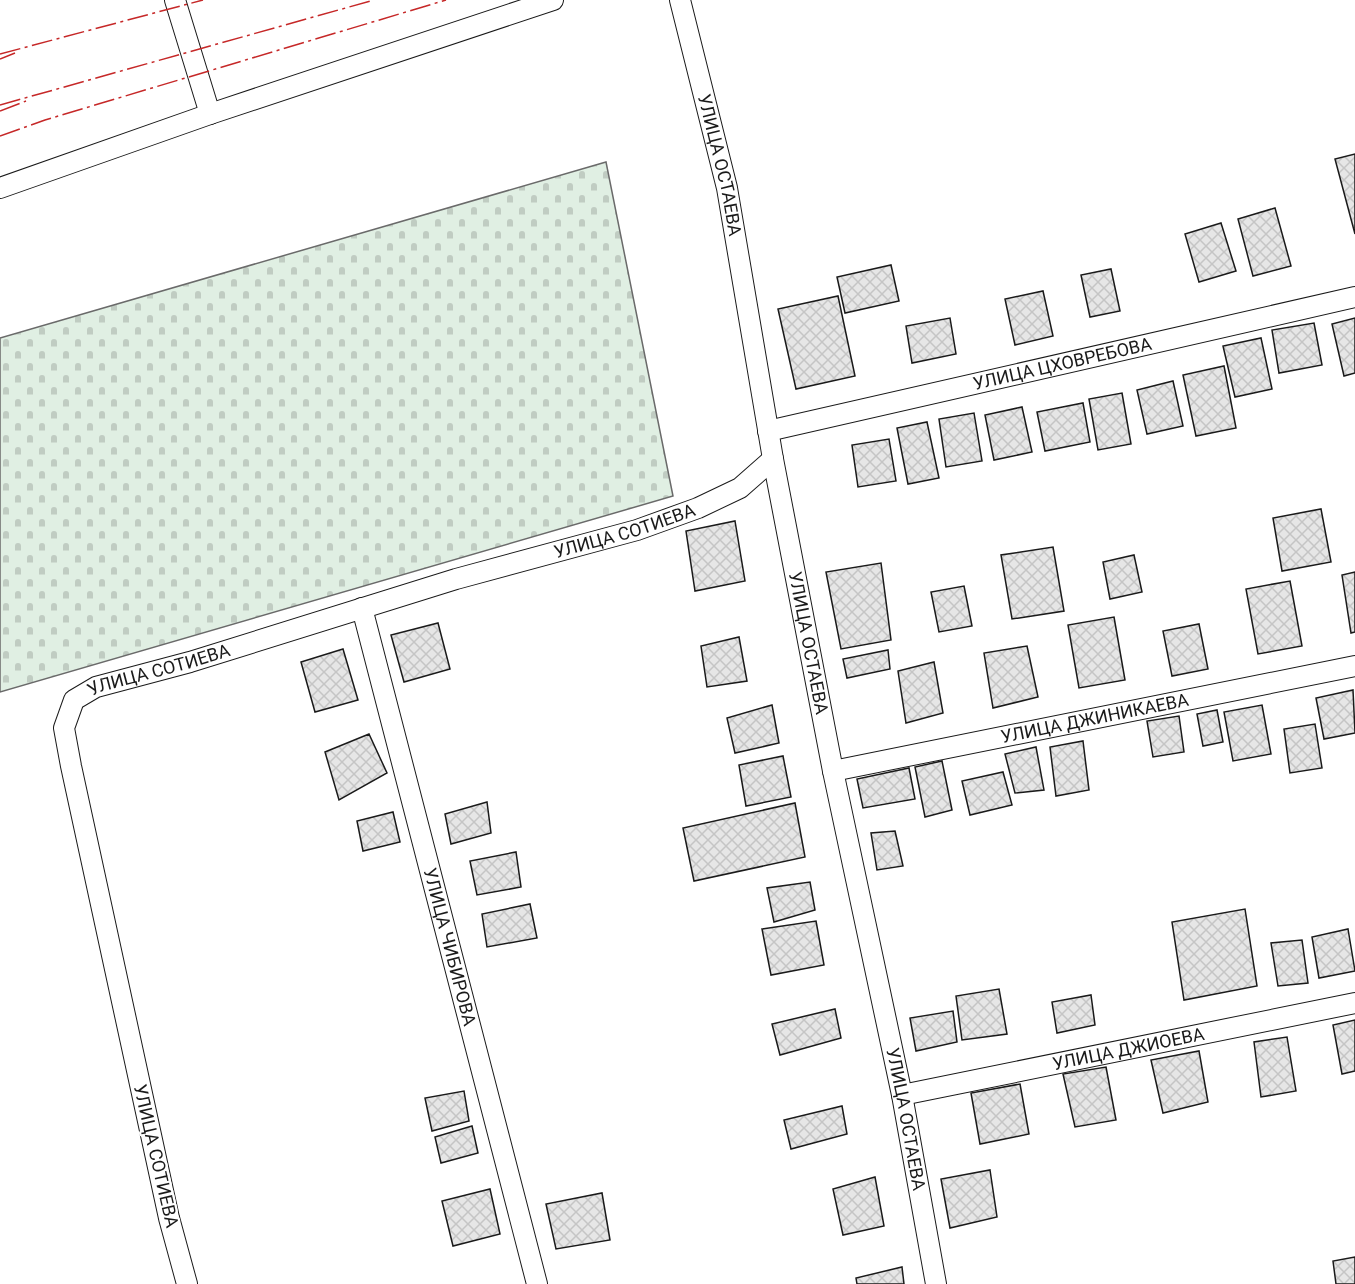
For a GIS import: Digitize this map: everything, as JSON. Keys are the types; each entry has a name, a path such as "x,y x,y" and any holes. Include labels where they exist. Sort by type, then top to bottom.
{"street":[{"path":"175,0 210,114"},
{"path":"0,188 210,114 553,0"},
{"name":"УЛИЦА ОСТАЕВА","path":"680,0 727,188 773,459 833,771 902,1095 936,1284"},
{"name":"УЛИЦА ЦХОВРЕБОВА","path":"768,431 1355,297"},
{"name":"УЛИЦА СОТИЕВА","path":"187,1284 169,1218 64,728 75,700 96,687 190,662 456,579 637,530 698,508 741,488 773,459"},
{"name":"УЛИЦА ЧИБИРОВА","path":"362,608 537,1284"},
{"name":"УЛИЦА ДЖИНИКАЕВА","path":"833,771 1355,666"},
{"name":"УЛИЦА ДЖИОЕВА","path":"902,1095 1355,1003"}],"green space":[{"path":"606,162 673,496 0,692 0,338"}],"building":[{"path":"1355,154 1355,234 1335,159"},
{"path":"1275,208 1291,266 1253,276 1238,219"},
{"path":"1221,223 1236,271 1199,282 1185,234"},
{"path":"891,265 899,301 845,313 837,277"},
{"path":"1111,269 1120,311 1090,317 1081,275"},
{"path":"1043,291 1053,336 1015,345 1005,299"},
{"path":"838,296 855,376 796,389 778,309"},
{"path":"950,318 956,354 912,363 906,326"},
{"path":"1355,318 1355,373 1344,376 1332,324"},
{"path":"1314,323 1322,365 1279,373 1272,330"},
{"path":"1261,338 1272,389 1235,397 1223,346"},
{"path":"1224,366 1236,428 1196,436 1183,375"},
{"path":"1173,381 1183,426 1147,434 1137,390"},
{"path":"1122,393 1131,444 1098,450 1089,399"},
{"path":"1083,403 1090,442 1045,451 1037,412"},
{"path":"1022,407 1032,452 994,460 985,415"},
{"path":"974,413 982,461 946,467 939,419"},
{"path":"927,422 939,478 908,484 897,428"},
{"path":"889,439 896,481 858,487 852,445"},
{"path":"1321,509 1331,562 1282,571 1273,518"},
{"path":"735,521 745,581 695,591 686,531"},
{"path":"1053,547 1064,611 1012,619 1001,555"},
{"path":"1134,555 1142,592 1110,599 1103,562"},
{"path":"881,563 891,640 841,649 826,572"},
{"path":"1355,572 1355,632 1351,633 1342,575"},
{"path":"1290,581 1302,646 1258,654 1246,589"},
{"path":"964,586 972,626 939,632 931,592"},
{"path":"1114,617 1125,680 1079,688 1068,625"},
{"path":"438,623 450,669 404,682 391,635"},
{"path":"1199,624 1208,669 1172,676 1163,631"},
{"path":"739,637 747,681 707,687 701,646"},
{"path":"1027,646 1038,697 993,708 984,653"},
{"path":"343,649 358,700 315,712 301,662"},
{"path":"888,650 890,669 847,678 843,659"},
{"path":"934,662 943,713 906,723 898,671"},
{"path":"1353,690 1355,733 1324,739 1316,698"},
{"path":"772,705 779,743 735,753 727,718"},
{"path":"1262,705 1271,754 1233,761 1224,712"},
{"path":"1217,710 1223,742 1203,746 1197,714"},
{"path":"1179,716 1184,752 1153,757 1147,721"},
{"path":"1315,724 1322,768 1290,773 1284,729"},
{"path":"369,734 387,773 339,800 325,752"},
{"path":"1083,741 1089,790 1056,796 1050,747"},
{"path":"1036,747 1044,790 1015,793 1005,754"},
{"path":"783,756 791,797 746,806 739,765"},
{"path":"942,761 952,810 925,817 915,767"},
{"path":"909,768 915,799 863,808 857,779"},
{"path":"1003,772 1012,805 970,815 962,781"},
{"path":"487,802 491,833 451,844 445,814"},
{"path":"795,803 805,857 694,881 683,828"},
{"path":"393,812 400,842 363,851 357,821"},
{"path":"895,831 903,866 877,870 871,833"},
{"path":"516,852 521,887 477,895 470,861"},
{"path":"810,882 815,910 774,922 767,888"},
{"path":"530,904 537,938 487,947 482,914"},
{"path":"1245,909 1257,986 1184,1000 1172,922"},
{"path":"816,921 824,965 771,975 762,929"},
{"path":"1348,929 1355,971 1319,978 1312,937"},
{"path":"1302,940 1308,983 1278,986 1271,943"},
{"path":"999,989 1007,1034 962,1040 956,996"},
{"path":"1091,995 1095,1025 1057,1033 1052,1002"},
{"path":"835,1009 841,1038 780,1055 772,1024"},
{"path":"953,1011 957,1042 916,1051 910,1018"},
{"path":"1355,1020 1355,1071 1342,1074 1333,1025"},
{"path":"1287,1037 1296,1091 1261,1097 1254,1042"},
{"path":"1199,1051 1208,1102 1163,1113 1151,1060"},
{"path":"1106,1067 1116,1120 1075,1127 1063,1074"},
{"path":"1020,1084 1029,1134 980,1144 971,1093"},
{"path":"464,1091 469,1121 432,1131 425,1098"},
{"path":"842,1106 847,1134 791,1149 784,1120"},
{"path":"472,1126 478,1153 441,1163 435,1137"},
{"path":"990,1170 997,1217 950,1228 941,1179"},
{"path":"875,1177 884,1226 843,1235 833,1189"},
{"path":"490,1189 500,1234 453,1246 442,1201"},
{"path":"602,1193 610,1240 556,1249 546,1204"},
{"path":"1355,1257 1355,1284 1336,1284 1333,1261"},
{"path":"902,1267 904,1284 857,1284 856,1278"}],"power":[{"path":"0,54 203,0"},
{"path":"0,105 374,0"},
{"path":"0,136 45,120 446,0"},
{"path":"0,59 15,53"},
{"path":"0,111 26,101"}]}
